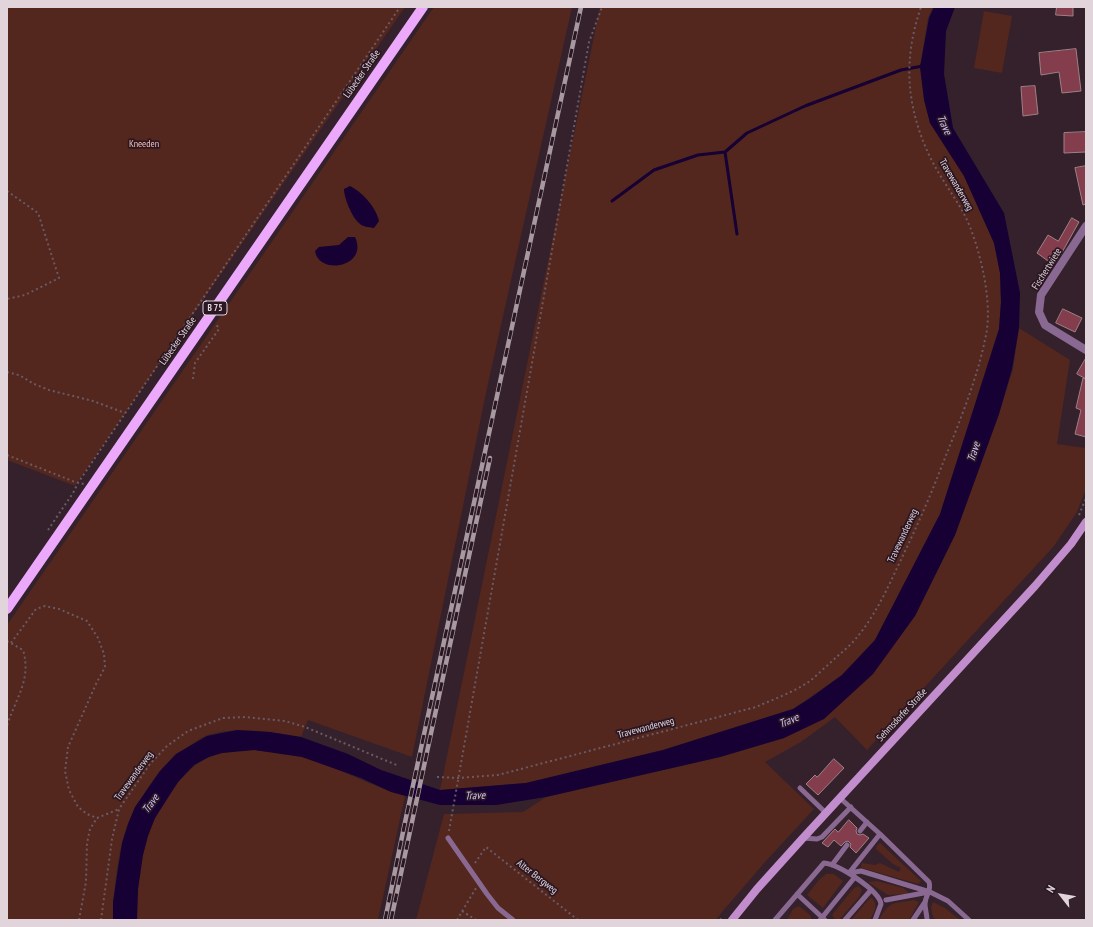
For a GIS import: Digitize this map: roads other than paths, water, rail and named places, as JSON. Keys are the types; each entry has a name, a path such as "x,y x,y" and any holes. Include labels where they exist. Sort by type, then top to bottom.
{"main road":[{"name":"Lübecker Straße","path":"7,609 423,7"},
{"name":"Sehmsdorfer Straße","path":"732,920 757,889 803,838 1035,586 1071,544 1086,522"}],"street":[{"name":"Fischertwiete","path":"1086,226 1041,295 1039,312 1045,325 1086,350"}],"lane":[{"path":"800,788 826,814"},
{"path":"840,798 880,834 886,842 925,878 930,886 930,892 913,920"},
{"path":"803,838 817,839 822,837 851,807"},
{"path":"860,831 867,822"},
{"path":"849,873 880,834"},
{"path":"448,838 498,908 513,920"},
{"path":"832,865 847,845"},
{"path":"776,920 822,864 826,863 849,873 877,895 881,901 881,907 875,920"},
{"path":"849,873 861,871 930,892 948,901 969,920"},
{"path":"797,894 823,919 855,878"},
{"path":"845,920 871,890"},
{"path":"886,900 916,896 930,892"},
{"path":"925,902 927,920"}],"water":[{"name":"Trave","path":"934,7 955,7 946,31 944,74 953,128 1004,213 1020,293 1019,328 1012,369 999,414 955,535 915,616 873,674 824,719 784,738 720,757 546,797 496,805 440,805 391,792 361,778 302,757 254,750 222,753 209,757 194,765 178,782 155,818 143,855 138,889 137,920 113,920 113,902 122,843 135,807 160,771 176,754 207,736 237,730 270,732 301,737 348,754 381,770 440,790 526,783 663,750 793,709 842,675 875,640 940,514 999,329 1001,302 1000,273 994,243 964,176 930,123 924,100 920,67 929,18"},
{"path":"350,186 364,196 375,210 379,221 374,228 366,227 356,220 344,193 344,189"},
{"path":"348,237 355,237 357,247 355,255 350,261 342,265 333,265 325,264 318,259 315,251 319,247 339,245"}],"waterway":[{"path":"612,201 654,170 698,155 725,152 747,133 805,106 901,70 923,66"},
{"path":"725,152 737,234"}],"railway":[{"path":"385,920 581,7"},
{"path":"391,920 490,458"}],"park label":[{"name":"Kneeden","path":"144,144"}]}
